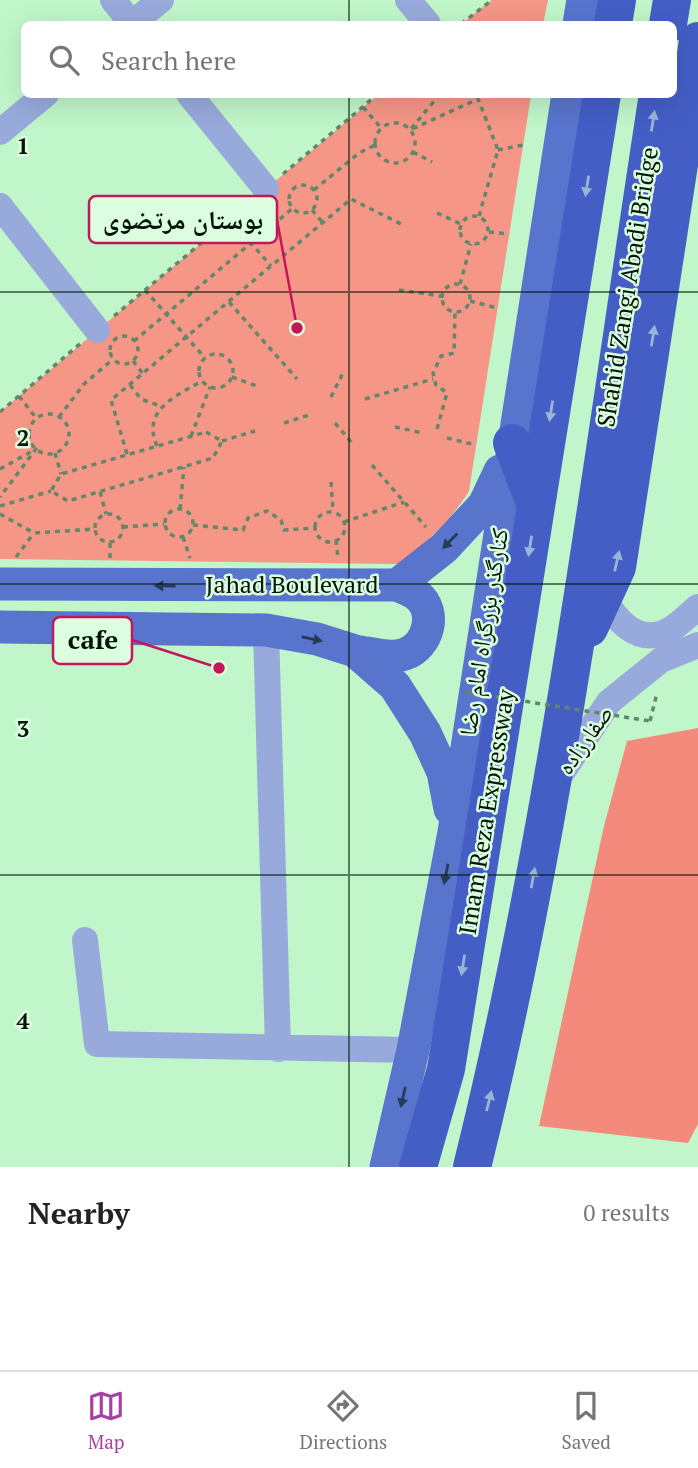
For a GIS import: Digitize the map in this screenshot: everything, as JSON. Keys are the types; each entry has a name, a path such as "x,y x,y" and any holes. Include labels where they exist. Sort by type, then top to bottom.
{"highway":[{"path":"614,21 617,0"},
{"path":"668,21 672,0"},
{"path":"472,1167 504,1040 570,667 617,567 698,41"},
{"path":"511,447 601,98"},
{"name":"Shahid Zangi Abadi Bridge","path":"570,667 657,98"},
{"name":"Imam Reza Expressway","path":"418,1167 446,1069 536,507 511,447"}],"main road":[{"path":"580,21 583,0"},
{"name":"کنارگذر بزرگراه امام رضا","path":"386,1167 413,1050 454,832 511,447 567,98"},
{"name":"Jahad Boulevard","path":"7,571 397,585 443,548 484,505 511,447"},
{"path":"355,651 391,657 403,655 423,641 429,617 425,605 417,595 397,585"},
{"name":"Jahad Boulevard","path":"0,627 266,630 317,639 355,651 395,686 425,733 443,772 454,832"}],"street":[{"path":"113,0 130,21"},
{"path":"136,21 161,0"},
{"path":"408,0 426,21"},
{"path":"0,132 41,98"},
{"path":"192,98 266,189"},
{"path":"0,206 97,330"},
{"path":"603,597 615,618 629,630 645,635 663,633 698,607"},
{"path":"266,630 278,1049"},
{"name":"صفارزاده","path":"547,796 609,702 661,660 698,645"},
{"path":"85,940 97,1044 413,1050"}],"path":[{"path":"468,21 492,0"},
{"path":"0,412 373,98"},
{"path":"410,130 437,98"},
{"path":"410,130 478,100 498,150 479,216"},
{"path":"363,107 382,129"},
{"path":"314,191 359,153 375,145 382,129 396,124 410,130 415,141 409,158 395,164 382,158 375,145"},
{"path":"498,150 523,145"},
{"path":"413,152 432,162"},
{"path":"304,186 314,191 317,201 312,210 302,213 293,208 289,198 294,189 304,186"},
{"path":"127,454 111,400 351,199 401,224"},
{"path":"134,341 293,208"},
{"path":"312,210 323,223"},
{"path":"437,213 461,224"},
{"path":"461,224 467,218 479,216 485,220 489,232"},
{"path":"230,219 271,266"},
{"path":"461,224 463,238 471,244"},
{"path":"489,232 509,234"},
{"path":"471,244 484,240 489,232"},
{"path":"460,284 471,244"},
{"path":"441,296 450,285 460,284 467,289 470,301"},
{"path":"145,290 205,358"},
{"path":"400,290 441,296"},
{"path":"441,296 444,307 455,312 464,309 470,301"},
{"path":"470,301 498,308"},
{"path":"229,302 297,379"},
{"path":"433,379 437,361 454,353 455,312"},
{"path":"125,337 134,341 137,351 133,361 122,364 113,359 110,349 115,340 125,337"},
{"path":"215,354 226,357 233,366 232,377 226,386 210,387 202,381 199,372 205,358 215,354"},
{"path":"59,417 84,384 113,359"},
{"path":"133,361 143,374"},
{"path":"331,397 344,373"},
{"path":"232,377 257,386"},
{"path":"365,399 433,379"},
{"path":"433,379 447,393 437,429"},
{"path":"157,446 152,426 160,406 202,381"},
{"path":"130,385 141,399 160,406"},
{"path":"191,436 210,387"},
{"path":"19,396 36,418"},
{"path":"36,449 29,430 36,418 48,414 65,422 69,436 66,444 55,453"},
{"path":"284,423 309,415"},
{"path":"335,423 352,443"},
{"path":"395,427 423,433"},
{"path":"51,491 68,501 100,492 213,458 222,441 256,431"},
{"path":"0,506 51,491 61,474 127,454 206,432 222,441"},
{"path":"447,438 511,447"},
{"path":"0,469 36,449 55,453"},
{"path":"0,497 36,449"},
{"path":"55,453 61,474"},
{"path":"372,464 427,528"},
{"path":"180,509 184,467"},
{"path":"331,482 333,512 344,522"},
{"path":"100,492 106,514"},
{"path":"344,522 404,502"},
{"path":"180,509 188,513 192,525 190,532 183,537 169,534 164,524 169,513 180,509"},
{"path":"192,525 243,530 254,513 267,511 281,520 284,530 314,528"},
{"path":"314,528 320,515 333,512"},
{"path":"0,514 34,533 95,529"},
{"path":"106,514 116,515 123,527 118,539 110,542 98,537 95,529 97,521 106,514"},
{"path":"314,528 322,540 336,540 343,533 344,522"},
{"path":"123,527 164,524"},
{"path":"7,571 34,533"},
{"path":"183,537 191,561"},
{"path":"336,540 338,563"},
{"path":"110,542 110,561"},
{"path":"466,692 649,721 654,702"}],"shaded area":[{"path":"492,0 548,0 544,21 465,21"},
{"path":"374,98 531,98 469,491 446,522 399,564 0,559 0,412"},
{"path":"698,728 698,1124 688,1143 539,1126 604,826 627,741"}],"place":[{"name":"بوستان مرتضوی","path":"297,328"},
{"name":"cafe","path":"219,668"}]}
